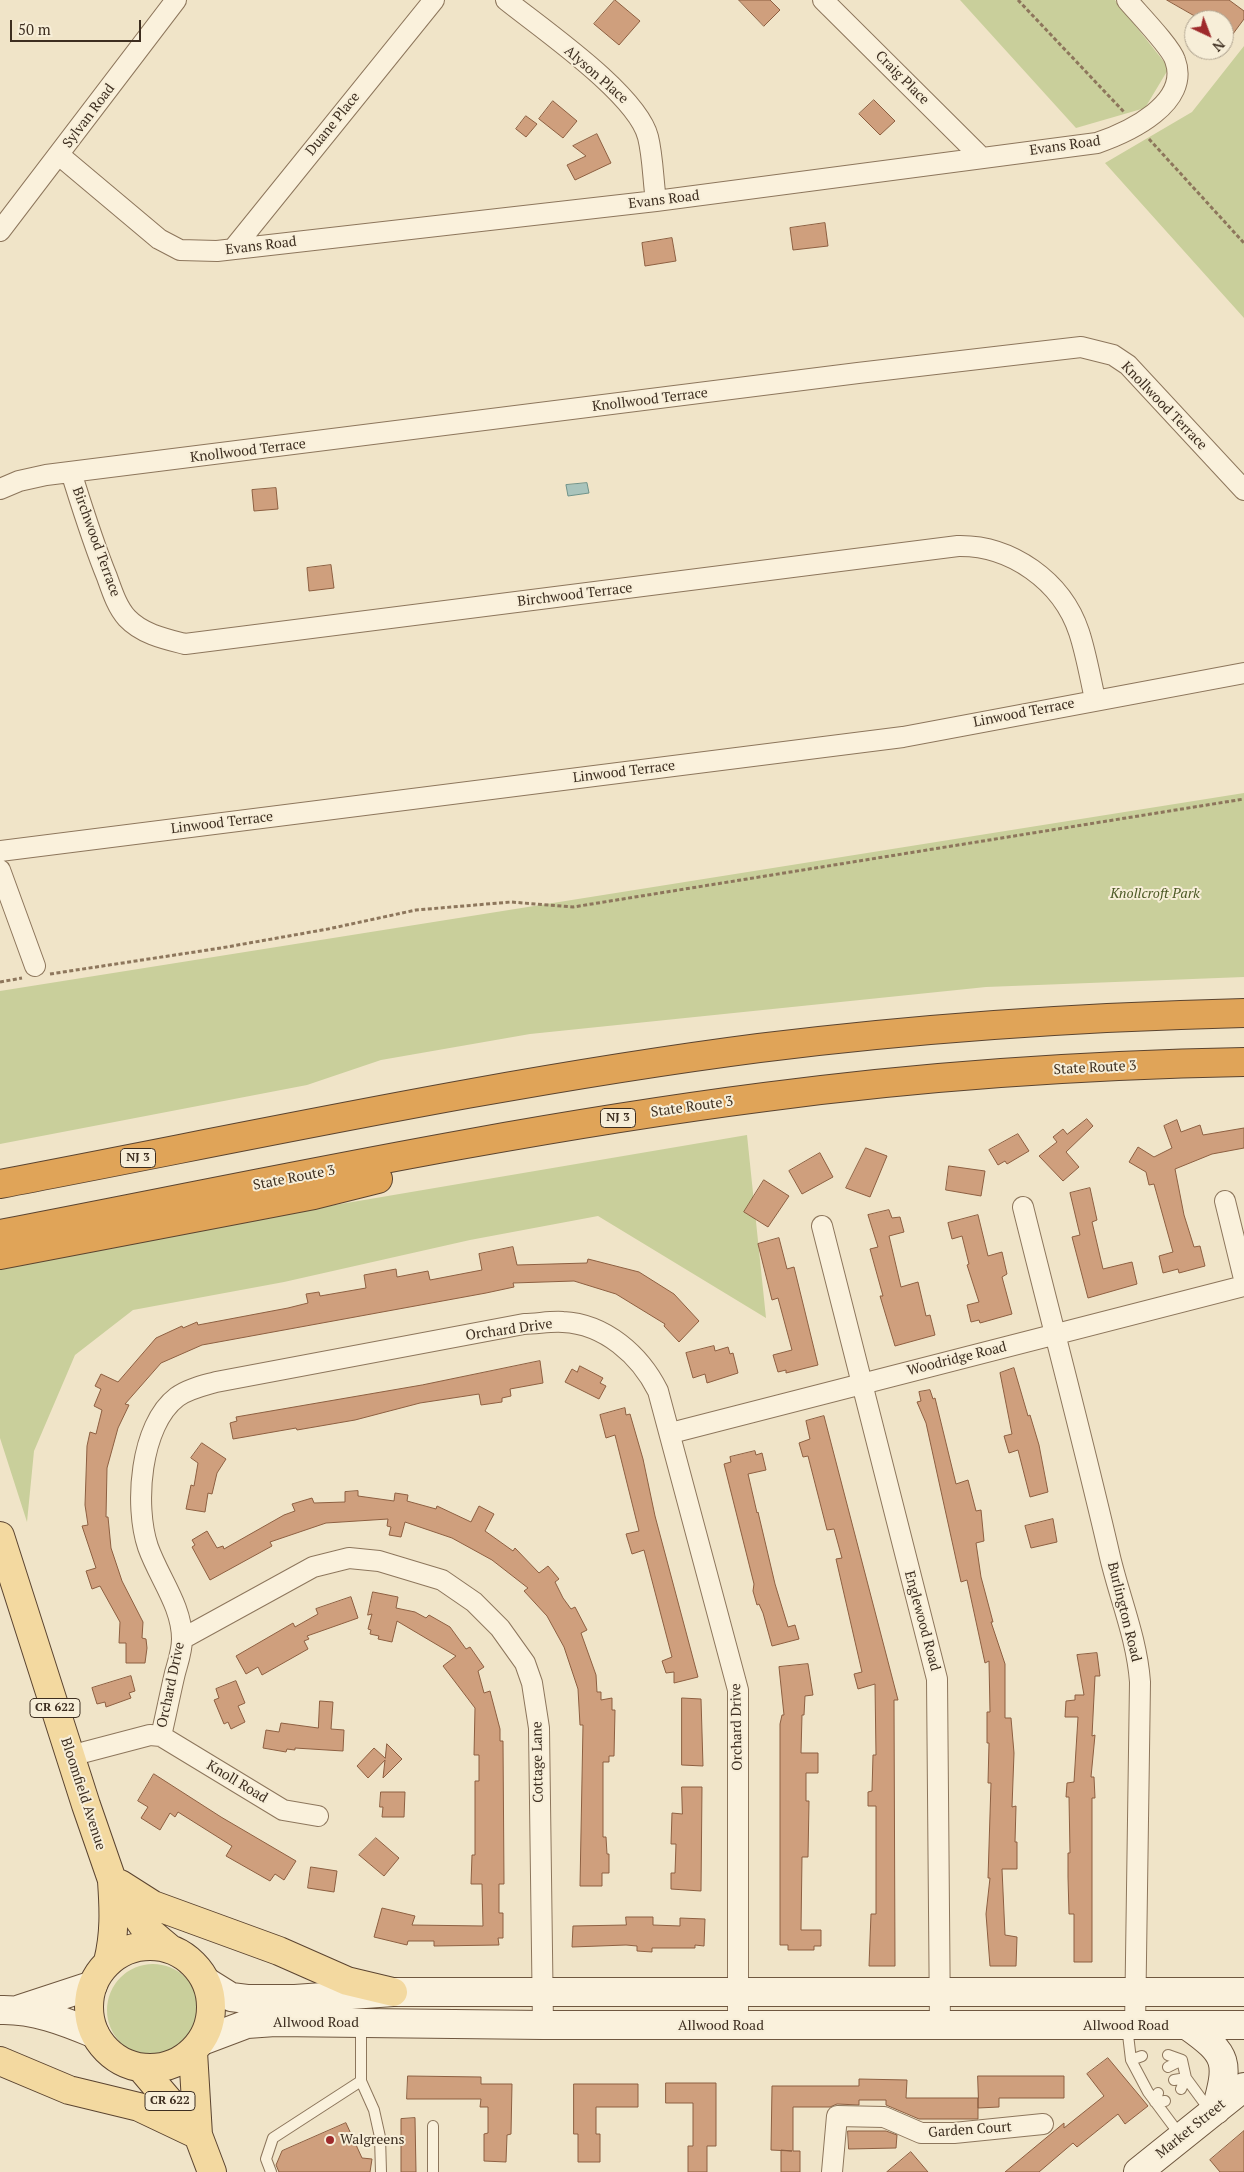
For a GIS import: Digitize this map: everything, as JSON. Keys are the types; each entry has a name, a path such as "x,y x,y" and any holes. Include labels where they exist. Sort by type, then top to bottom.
{"highway":[{"name":"NJ 3","path":"0,1184 570,1077 761,1048 1015,1023 1244,1013"},
{"name":"State Route 3","path":"0,1234 452,1148 639,1115 820,1090 947,1078 1102,1067 1244,1062"},
{"path":"0,1255 314,1195 639,1115"},
{"path":"0,1180 53,1174"}],"main road":[{"name":"Bloomfield Avenue","path":"0,1536 7,1582 70,1756 112,1880 115,1921 113,1943 108,1962"},
{"name":"Bloomfield Avenue","path":"112,1880 144,1927 169,1948"},
{"path":"112,1880 153,1905 279,1951 347,1981 393,1992"},
{"path":"153,1945 169,1948 184,1956 198,1967 207,1982 212,2012 209,2027 197,2046 168,2066 141,2068 114,2057 95,2034 90,2018 89,2001 93,1985 108,1962 122,1952 137,1947 153,1945"},
{"name":"Allwood Road","path":"207,1982 231,1997 247,1999 295,1999 393,1992 1244,1992"},
{"path":"10,2010 93,1985"},
{"path":"10,2010 65,2022 95,2034"},
{"name":"Allwood Road","path":"197,2046 247,2024 275,2022 738,2026 1244,2026"},
{"path":"1188,2026 1213,2044 1223,2062 1224,2081 1214,2111"},
{"name":"CR 622","path":"197,2046 198,2135"},
{"path":"0,2061 70,2090 139,2107 198,2135"},
{"name":"CR 622","path":"141,2068 198,2135 212,2172"},
{"name":"Market Street","path":"1138,2172 1244,2087"}],"street":[{"name":"Sylvan Road","path":"0,230 59,156 176,0"},
{"name":"Duane Place","path":"233,249 434,0"},
{"name":"Alyson Place","path":"506,0 616,90 637,112 648,136 656,201"},
{"name":"Craig Place","path":"824,0 981,157"},
{"name":"Evans Road","path":"59,156 159,239 180,250 218,251 656,201 1098,143 1137,126 1150,118 1165,102 1175,87 1178,72 1175,58 1127,0"},
{"name":"Knollwood Terrace","path":"0,489 19,481 71,472 858,373 1081,347 1113,355 1128,365 1244,490"},
{"name":"Birchwood Terrace","path":"71,472 99,557 116,600 127,618 141,629 161,638 185,644 958,546 976,546 999,551 1024,564 1059,594 1069,609 1079,632 1095,700"},
{"name":"Linwood Terrace","path":"0,852 893,738 1244,673"},
{"path":"0,870 36,973"},
{"path":"1225,1201 1244,1279"},
{"name":"Burlington Road","path":"1023,1207 1086,1453 1119,1594 1138,1658 1140,1682 1135,1992 1131,2027"},
{"name":"Englewood Road","path":"822,1226 938,1679 940,2026"},
{"name":"Woodridge Road","path":"670,1433 1244,1286"},
{"name":"Orchard Drive","path":"70,1756 150,1735 161,1736 182,1639 178,1614 173,1599 158,1572 148,1545 144,1518 143,1479 144,1463 151,1432 176,1398 191,1390 216,1382 524,1324 564,1322 597,1332 628,1349 649,1373 658,1391 738,1690 738,2026"},
{"name":"Cottage Lane","path":"182,1639 304,1571 349,1558 379,1560 442,1580 474,1602 514,1645 525,1663 532,1683 539,1728 543,2025"},
{"name":"Knoll Road","path":"161,1736 283,1810 318,1816"},
{"name":"Garden Court","path":"832,2172 837,2116 884,2116 921,2133 954,2133 1043,2124"}],"lane":[{"path":"361,2023 361,2081 374,2110 380,2137 381,2172"},
{"path":"1131,2027 1131,2060 1159,2099 1181,2137"},
{"path":"1168,2055 1182,2060"},
{"path":"1131,2060 1142,2056"},
{"path":"1131,2060 1142,2067"},
{"path":"1182,2060 1186,2078 1214,2111"},
{"path":"1168,2067 1182,2060"},
{"path":"1177,2084 1186,2078"},
{"path":"271,2172 266,2159 273,2138 361,2081"},
{"path":"433,2126 433,2172"}],"path":[{"path":"1018,0 1244,243"},
{"path":"0,982 36,973 280,938 416,910 511,902 573,907 1244,799"}],"green space":[{"path":"960,0 1115,0 1169,68 1145,108 1076,128"},
{"path":"1244,46 1244,318 1105,163 1192,112"},
{"name":"Knollcroft Park","path":"1244,793 1244,977 986,987 530,1034 381,1060 307,1085 0,1144 0,991"},
{"path":"747,1135 766,1318 598,1216 470,1240 284,1282 133,1310 75,1355 34,1451 27,1522 0,1438 0,1268 258,1218"},
{"path":"153,1964 162,1965 179,1972 191,1984 198,2001 198,2019 191,2036 179,2048 162,2055 153,2056 144,2055 127,2048 115,2036 108,2019 107,2010 108,2001 115,1984 127,1972 144,1965"}],"water":[{"path":"587,483 589,493 568,496 566,485"}],"building":[{"path":"615,0 640,21 619,45 594,24"},
{"path":"739,0 770,0 780,10 764,26"},
{"path":"1167,0 1229,0 1244,11 1244,19 1234,32 1234,10 1184,10"},
{"path":"874,100 895,121 880,135 859,114"},
{"path":"553,101 577,121 563,138 539,119"},
{"path":"526,116 537,124 526,137 516,129"},
{"path":"597,134 611,163 575,180 567,165 586,156 573,146"},
{"path":"825,223 828,246 793,250 790,228"},
{"path":"672,238 676,261 645,266 642,243"},
{"path":"276,488 278,509 254,511 252,490"},
{"path":"331,565 334,588 309,591 307,568"},
{"path":"1087,1119 1093,1126 1066,1152 1079,1167 1063,1181 1039,1156 1057,1142 1053,1137 1063,1129 1067,1134"},
{"path":"1177,1120 1181,1132 1200,1125 1203,1135 1244,1128 1244,1148 1212,1154 1175,1169 1184,1215 1194,1247 1200,1246 1205,1266 1179,1273 1178,1269 1163,1273 1159,1256 1173,1252 1154,1184 1149,1185 1146,1172 1129,1162 1138,1147 1154,1157 1172,1148 1164,1126"},
{"path":"1018,1134 1029,1151 1007,1164 1005,1161 998,1165 989,1150"},
{"path":"866,1148 887,1156 870,1197 846,1188"},
{"path":"820,1153 833,1177 802,1194 789,1171"},
{"path":"949,1166 985,1171 981,1196 946,1190"},
{"path":"764,1180 789,1196 768,1227 744,1212"},
{"path":"1090,1188 1097,1220 1092,1222 1103,1269 1132,1262 1137,1284 1088,1298 1072,1237 1080,1235 1070,1193"},
{"path":"889,1210 892,1218 900,1217 904,1232 889,1236 901,1287 918,1282 926,1316 930,1315 935,1335 895,1346 880,1296 883,1296 870,1249 878,1247 868,1215"},
{"path":"978,1215 988,1256 1002,1252 1007,1274 1002,1277 1012,1314 980,1323 979,1320 971,1322 967,1305 979,1302 967,1265 969,1264 962,1236 952,1239 948,1223"},
{"path":"779,1238 787,1269 794,1267 818,1365 786,1373 786,1370 778,1372 773,1355 792,1350 778,1298 772,1300 758,1244"},
{"path":"513,1247 517,1265 587,1263 588,1259 639,1272 674,1294 699,1321 679,1342 664,1326 665,1324 616,1294 574,1281 513,1283 514,1287 486,1293 202,1345 161,1363 125,1404 129,1405 118,1428 107,1468 106,1517 108,1517 111,1548 122,1581 143,1622 142,1638 146,1639 147,1648 145,1663 126,1663 126,1643 119,1643 120,1622 100,1586 92,1589 86,1571 96,1568 82,1526 88,1525 85,1505 87,1446 90,1432 96,1434 102,1410 94,1406 101,1389 95,1386 101,1374 118,1382 156,1338 182,1326 183,1328 197,1322 198,1325 308,1303 306,1294 319,1292 320,1296 366,1288 364,1275 396,1269 397,1277 428,1271 430,1280 482,1270 479,1254"},
{"path":"714,1346 715,1351 728,1347 730,1354 733,1353 738,1373 707,1383 705,1374 693,1378 686,1353"},
{"path":"540,1361 543,1383 510,1389 511,1396 502,1398 502,1402 481,1405 479,1394 420,1403 355,1420 233,1439 230,1423 237,1421 236,1417 422,1385"},
{"path":"580,1366 603,1378 600,1383 606,1386 599,1399 565,1382 572,1369 577,1372"},
{"path":"1014,1368 1028,1416 1030,1415 1039,1445 1048,1492 1030,1497 1018,1450 1009,1453 1004,1436 1012,1434 1000,1373"},
{"path":"930,1390 933,1399 935,1398 956,1484 968,1480 976,1511 981,1510 984,1541 976,1543 981,1577 993,1622 991,1622 1005,1664 1005,1718 1011,1718 1014,1753 1012,1807 1016,1806 1015,1842 1017,1842 1017,1869 1002,1869 1005,1935 1017,1937 1016,1966 990,1966 986,1914 990,1878 988,1878 991,1783 988,1783 989,1743 987,1743 987,1712 990,1712 989,1661 985,1663 967,1580 961,1582 926,1423 917,1402 921,1401 919,1392"},
{"path":"625,1408 626,1415 630,1414 643,1459 655,1516 698,1677 674,1683 674,1672 666,1673 662,1661 672,1657 644,1550 632,1554 626,1534 639,1531 615,1435 606,1438 600,1415"},
{"path":"824,1416 898,1700 894,1700 895,1966 869,1966 871,1914 876,1914 876,1806 868,1806 868,1792 872,1791 873,1755 876,1755 875,1684 858,1689 854,1674 862,1672 836,1559 842,1558 834,1529 827,1530 808,1456 803,1457 799,1443 810,1439 806,1421"},
{"path":"202,1443 226,1459 217,1473 212,1494 208,1493 205,1512 186,1509 191,1485 194,1486 198,1463 191,1458"},
{"path":"755,1451 756,1455 762,1453 766,1470 748,1474 757,1513 788,1627 795,1625 799,1639 772,1646 763,1613 759,1604 757,1605 753,1591 754,1584 724,1464 731,1462 730,1457"},
{"path":"358,1491 358,1496 394,1501 395,1493 408,1495 407,1501 436,1509 437,1506 471,1522 479,1506 494,1514 485,1531 513,1551 515,1548 539,1573 548,1566 559,1579 555,1582 563,1598 571,1609 575,1607 587,1630 581,1633 596,1675 597,1692 601,1692 601,1700 612,1698 612,1710 615,1710 614,1756 609,1756 609,1762 603,1762 603,1837 606,1837 607,1854 609,1854 609,1873 602,1873 602,1886 580,1886 583,1725 580,1725 578,1689 564,1647 547,1616 524,1591 528,1588 492,1560 452,1538 405,1522 401,1537 389,1535 391,1527 387,1526 388,1519 326,1523 270,1542 272,1546 210,1580 192,1547 195,1545 192,1540 207,1531 217,1548 223,1546 224,1549 284,1515 295,1511 292,1504 312,1498 314,1503 345,1502 345,1492"},
{"path":"1053,1519 1057,1542 1031,1548 1025,1526"},
{"path":"373,1592 398,1597 396,1608 415,1612 426,1618 429,1615 450,1627 466,1649 470,1647 484,1667 478,1671 484,1693 490,1691 500,1729 500,1741 503,1741 504,1884 499,1884 499,1913 503,1913 503,1938 498,1938 499,1945 434,1946 434,1941 408,1941 407,1945 374,1937 382,1908 415,1916 412,1925 483,1926 482,1884 471,1884 472,1855 475,1855 475,1781 479,1781 479,1755 474,1755 475,1708 443,1666 456,1656 397,1621 392,1642 378,1639 379,1636 370,1634 371,1630 368,1629 372,1614 368,1615"},
{"path":"351,1597 358,1618 307,1636 309,1639 304,1641 308,1649 262,1675 258,1667 246,1674 236,1656 293,1623 295,1627 318,1614 316,1609"},
{"path":"1097,1653 1100,1676 1095,1676 1092,1736 1095,1735 1091,1777 1094,1777 1095,1798 1092,1798 1092,1962 1074,1962 1074,1914 1069,1914 1069,1797 1066,1797 1067,1783 1074,1782 1078,1717 1065,1717 1066,1701 1075,1700 1075,1695 1084,1695 1077,1655"},
{"path":"808,1664 813,1695 805,1696 804,1715 802,1715 801,1753 818,1753 818,1773 806,1773 806,1801 809,1801 808,1857 802,1857 801,1930 821,1930 821,1946 814,1946 814,1950 788,1950 788,1945 780,1945 780,1724 782,1715 784,1715 779,1667"},
{"path":"131,1676 135,1691 129,1693 131,1698 106,1707 105,1702 97,1704 92,1688"},
{"path":"236,1681 245,1703 238,1706 245,1722 231,1729 228,1722 224,1724 214,1700 219,1698 216,1689"},
{"path":"682,1698 701,1699 703,1766 682,1765"},
{"path":"320,1701 333,1702 331,1729 344,1730 343,1751 295,1748 295,1750 287,1749 286,1752 263,1748 266,1730 279,1732 281,1723 318,1728"},
{"path":"387,1744 402,1759 383,1778 385,1760 368,1778 357,1766 374,1748 385,1758"},
{"path":"154,1774 221,1817 296,1861 284,1880 275,1874 270,1881 226,1856 232,1846 178,1812 175,1817 170,1813 160,1830 141,1818 148,1807 138,1801"},
{"path":"682,1787 702,1787 701,1891 671,1889 671,1873 675,1873 676,1844 671,1844 672,1813 682,1814"},
{"path":"381,1792 405,1792 404,1817 382,1817 383,1807 380,1807"},
{"path":"376,1838 399,1858 384,1876 359,1855"},
{"path":"311,1867 337,1871 334,1892 308,1888"},
{"path":"626,1917 653,1917 653,1925 680,1926 680,1918 705,1919 704,1946 695,1945 695,1948 652,1948 652,1952 637,1951 637,1946 626,1945 572,1947 573,1926 626,1925"},
{"path":"1108,2058 1148,2106 1125,2124 1118,2114 1077,2147 1073,2143 1039,2172 1005,2172 1064,2123 1064,2128 1104,2096 1087,2074"},
{"path":"408,2076 481,2077 481,2084 512,2084 511,2134 507,2135 506,2162 484,2161 484,2134 488,2133 488,2107 480,2107 481,2099 407,2099"},
{"path":"978,2076 1064,2076 1064,2098 999,2098 999,2107 978,2108 978,2119 919,2119 886,2105 886,2100 859,2100 859,2105 837,2104 830,2107 793,2107 793,2151 800,2151 800,2172 781,2172 781,2150 771,2150 772,2086 859,2086 859,2079 907,2080 906,2098 978,2098"},
{"path":"666,2083 716,2083 716,2146 707,2146 707,2172 688,2172 688,2146 693,2146 693,2103 666,2103"},
{"path":"574,2084 638,2084 638,2107 596,2107 596,2134 600,2134 600,2162 578,2162 578,2134 574,2134"},
{"path":"415,2118 416,2172 401,2172 401,2119"},
{"name":"Walgreens","path":"346,2123 362,2158 372,2159 370,2172 279,2172 276,2165 282,2151"},
{"path":"848,2131 886,2131 897,2135 896,2148 849,2149"},
{"path":"1244,2131 1244,2172 1220,2172 1210,2160"},
{"path":"911,2152 928,2172 887,2172"}],"place":[{"name":"Walgreens","path":"330,2140"}]}
